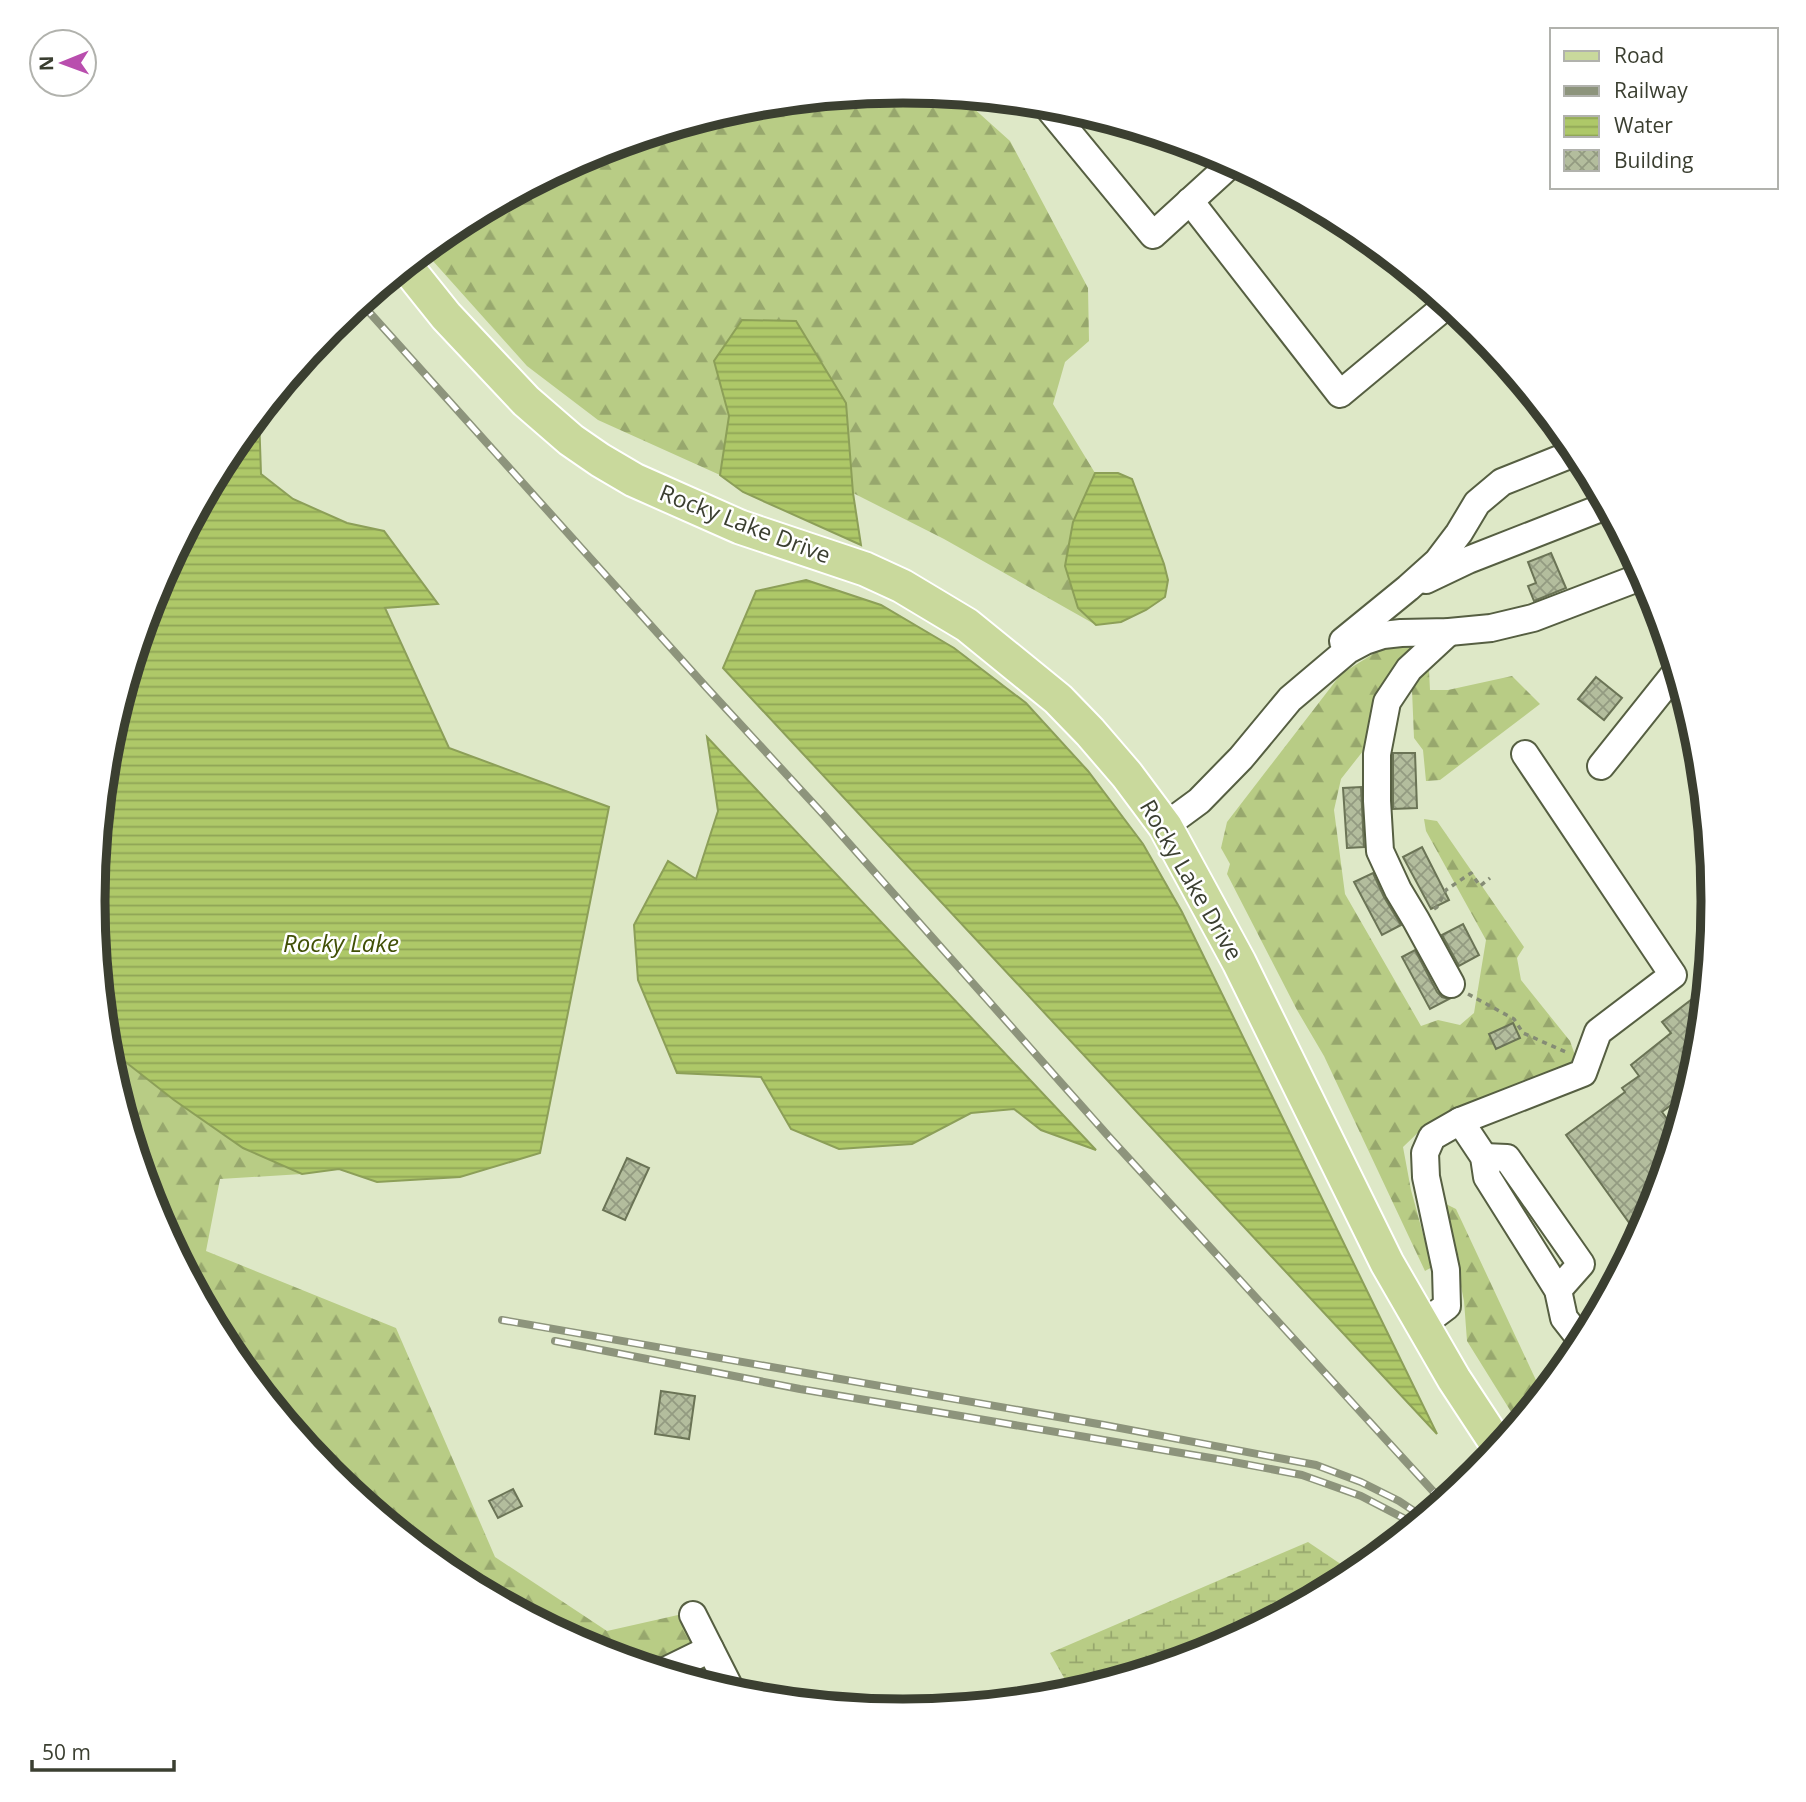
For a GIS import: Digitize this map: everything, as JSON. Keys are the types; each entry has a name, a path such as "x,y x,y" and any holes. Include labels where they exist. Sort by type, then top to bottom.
{"main road":[{"name":"Rocky Lake Drive","path":"411,273 446,316 526,401 571,440 600,460 634,480 740,527 865,569 902,586 967,625 1058,699 1082,724 1128,775 1165,826 1239,962 1387,1263 1454,1379 1493,1438"}],"street":[{"path":"1057,119 1153,235 1223,171"},
{"path":"1190,201 1340,394 1440,311"},
{"path":"1165,826 1199,801 1241,758 1314,670 1347,637 1437,562 1477,503 1502,482 1565,457"},
{"path":"1408,588 1468,560 1598,509"},
{"path":"1290,699 1348,650 1365,641 1401,632 1449,632 1491,628 1533,618 1633,580"},
{"path":"1449,632 1409,670 1387,702 1377,754 1377,801 1380,851 1398,890 1451,984"},
{"path":"1601,766 1669,680"},
{"path":"1423,1324 1447,1306 1446,1270 1426,1177 1425,1153 1432,1137 1460,1121 1583,1073 1598,1031 1673,975 1525,754"},
{"path":"1460,1121 1484,1157 1487,1177 1558,1290 1564,1318 1574,1331"},
{"path":"693,1615 725,1678"},
{"path":"676,1665 710,1649"}],"path":[{"path":"1416,920 1437,907 1446,890 1471,873 1479,887 1490,878"},
{"path":"1451,984 1514,1019 1523,1033 1587,1062"}],"green space":[{"path":"903,103 972,107 1010,141 1088,288 1089,341 1065,362 1053,404 1095,473 1073,522 1078,608 1096,625 944,539 853,493 846,403 714,361 729,416 720,475 598,420 527,366 431,258 504,210 598,164 697,130 799,110 851,105"},
{"path":"1416,647 1372,715 1363,751 1341,779 1334,810 1345,894 1421,1026 1438,1020 1460,1025 1474,1013 1486,940 1426,831 1424,819 1437,821 1524,947 1517,958 1521,980 1570,1041 1576,1058 1556,1073 1426,1125 1403,1147 1411,1190 1432,1267 1425,1271 1324,1056 1297,1010 1227,874 1230,864 1221,848 1227,822 1341,674 1381,649"},
{"path":"1429,670 1430,690 1448,690 1512,676 1540,704 1440,780 1426,781 1423,750 1414,738 1412,690 1417,676"},
{"path":"122,1061 243,1148 302,1174 220,1179 206,1251 396,1328 495,1557 607,1631 678,1615 705,1674 598,1638 504,1592 417,1534 339,1465 270,1387 212,1300 166,1206 132,1107"},
{"path":"1444,1203 1456,1209 1538,1384 1513,1415 1467,1341 1464,1301"},
{"path":"1308,1542 1343,1566 1302,1592 1208,1638 1109,1672 1066,1681 1050,1653"}],"water":[{"path":"742,320 796,321 846,403 853,493 861,545 743,492 720,475 729,416 714,361"},
{"name":"Rocky Lake","path":"260,430 261,474 293,499 347,523 384,531 438,604 385,608 449,748 609,807 540,1153 460,1177 377,1182 339,1169 302,1174 243,1148 123,1060 112,1005 105,901 112,797 121,745 132,695 166,596 212,502"},
{"path":"1095,473 1118,473 1132,479 1168,580 1165,597 1146,610 1121,622 1096,625 1078,608 1065,566 1073,522"},
{"path":"806,580 881,605 954,648 1026,703 1088,771 1143,844 1182,912 1437,1434 723,668 756,591"},
{"path":"707,737 1096,1150 1041,1130 1014,1109 971,1113 912,1144 839,1149 791,1129 761,1077 677,1073 638,980 634,925 668,861 696,879 718,811"}],"building":[{"path":"1551,553 1566,588 1534,601 1528,586 1536,583 1528,562"},
{"path":"1596,677 1622,698 1604,720 1578,699"},
{"path":"1393,753 1415,753 1417,808 1393,809"},
{"path":"1361,787 1364,847 1347,848 1343,788"},
{"path":"1422,847 1449,900 1431,909 1403,857"},
{"path":"1373,873 1401,925 1382,935 1354,882"},
{"path":"1463,924 1479,955 1459,966 1442,935"},
{"path":"1415,950 1437,992 1449,999 1430,1009 1402,957"},
{"path":"1695,997 1675,1102 1662,1112 1669,1122 1631,1225 1566,1135 1625,1092 1622,1088 1639,1076 1631,1065 1671,1033 1662,1022"},
{"path":"1513,1023 1520,1038 1496,1049 1489,1034"},
{"path":"627,1158 649,1168 625,1220 603,1210"},
{"path":"661,1391 695,1396 689,1439 655,1434"},
{"path":"513,1489 522,1506 498,1518 489,1501"}],"railway":[{"path":"367,310 822,813 1110,1138 1436,1494"},
{"path":"502,1320 1104,1425 1316,1465 1361,1482 1416,1512"},
{"path":"555,1341 800,1389 1302,1475 1361,1496 1406,1520"}]}
